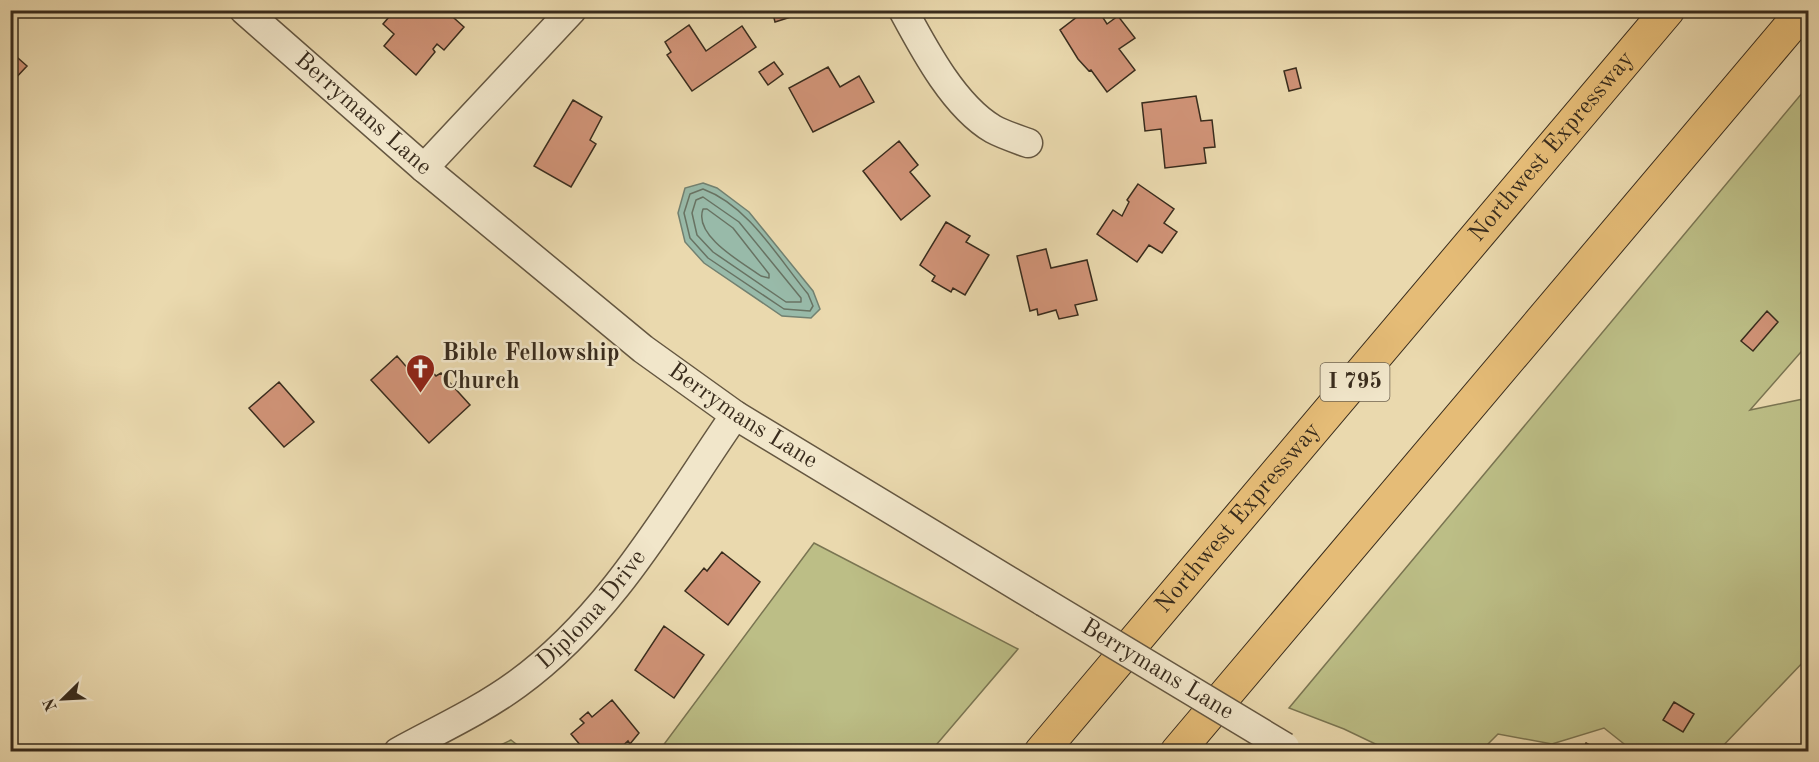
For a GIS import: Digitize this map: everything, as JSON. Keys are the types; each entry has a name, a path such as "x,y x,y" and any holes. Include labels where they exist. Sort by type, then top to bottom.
{"highway":[{"name":"Northwest Expressway","path":"1041,752 1668,10"},
{"path":"1177,752 1804,10"}],"street":[{"name":"Berrymans Lane","path":"244,10 424,168 634,341 735,415 1288,749"},
{"path":"424,168 532,50 572,10"},
{"path":"903,10 938,73 963,103 993,129 1028,143"},
{"name":"Diploma Drive","path":"398,752 481,708 518,683 554,653 618,585 735,415"}],"green space":[{"path":"1808,86 1808,344 1750,410 1808,398 1808,657 1718,751 1633,751 1604,728 1552,744 1498,734 1481,751 1390,751 1344,729 1289,708"},
{"path":"814,543 1018,649 931,751 659,751"},
{"path":"511,740 525,751 488,751"}],"water":[{"path":"703,183 717,188 749,212 813,291 820,309 811,318 782,316 704,263 685,242 678,213 685,188"}],"building":[{"path":"395,10 445,10 464,27 444,50 437,44 433,49 435,52 416,75 384,46 394,34 383,24"},
{"path":"772,10 813,10 775,22"},
{"path":"1086,10 1098,10 1107,24 1118,16 1135,38 1119,49 1135,70 1107,92 1091,70 1089,71 1078,59 1060,30"},
{"path":"689,25 706,51 742,26 756,47 692,91 667,55 671,52 665,42"},
{"path":"10,51 27,66 10,84"},
{"path":"774,62 783,74 768,85 759,72"},
{"path":"828,67 840,87 859,76 874,102 813,132 789,88"},
{"path":"1296,68 1301,88 1289,91 1284,71"},
{"path":"1196,96 1201,121 1212,120 1215,147 1204,148 1206,163 1165,168 1161,129 1145,131 1142,103"},
{"path":"573,100 602,117 590,140 596,144 571,187 534,166"},
{"path":"899,141 918,165 910,172 930,196 901,220 863,171"},
{"path":"1138,184 1174,209 1164,223 1177,232 1162,253 1149,245 1137,262 1097,234 1113,210 1122,216 1129,202 1127,200"},
{"path":"946,222 970,236 966,242 989,255 965,295 953,288 951,292 932,281 935,276 920,265"},
{"path":"1046,249 1051,268 1087,260 1097,300 1075,305 1078,315 1059,319 1056,310 1038,315 1037,309 1030,311 1017,256"},
{"path":"1767,311 1778,322 1753,351 1741,341"},
{"name":"Bible Fellowship Church","path":"397,356 410,371 422,360 436,376 441,373 470,405 429,443 371,380"},
{"path":"279,382 314,422 284,447 249,408"},
{"path":"722,552 760,582 728,625 685,591 704,568 707,571"},
{"path":"664,626 704,655 674,698 635,670"},
{"path":"612,700 639,733 630,744 628,741 616,752 586,752 571,734 584,723 580,719 588,712 592,717"},
{"path":"1674,702 1694,714 1683,732 1663,720"},
{"path":"1586,743 1602,752 1581,752"}],"place":[{"name":"Bible Fellowship Church","path":"421,394"}]}
